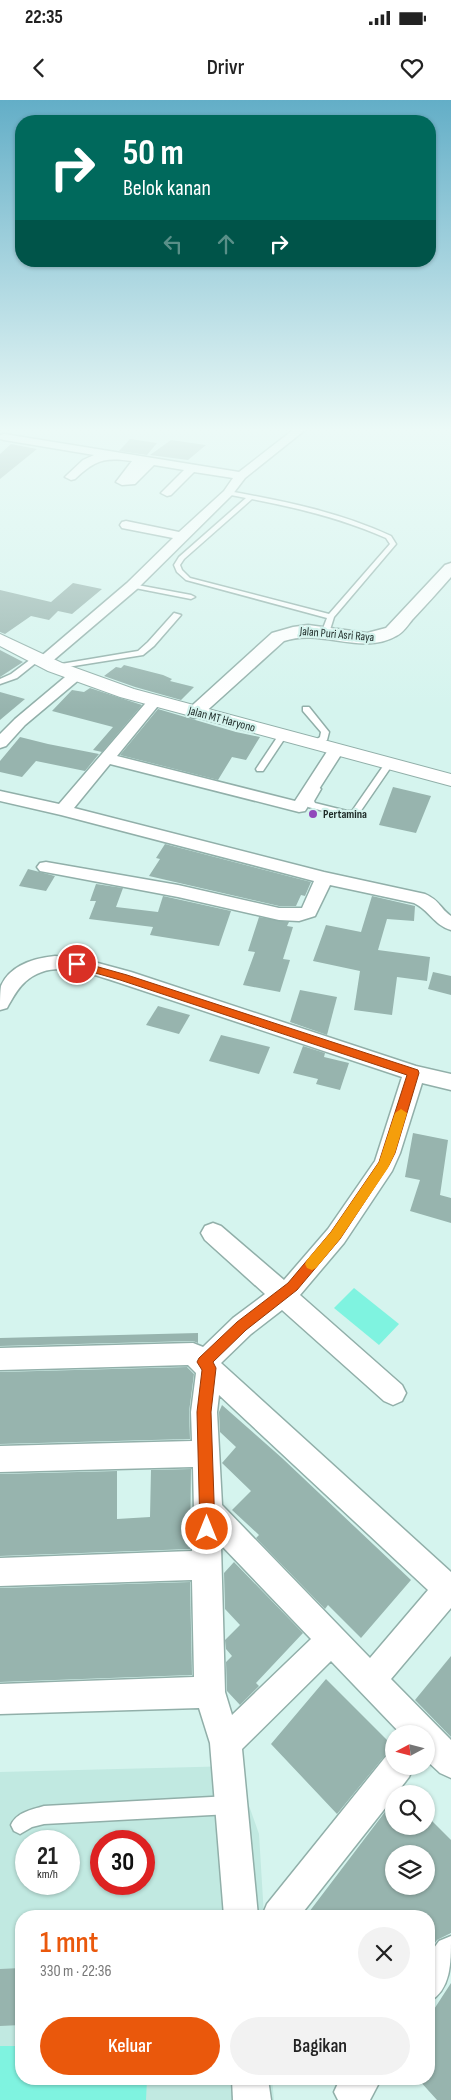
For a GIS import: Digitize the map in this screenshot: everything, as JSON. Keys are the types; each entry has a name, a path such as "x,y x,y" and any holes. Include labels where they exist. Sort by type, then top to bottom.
{"main road":[{"name":"Jalan MT Haryono","path":"0,639 76,675 155,702 451,780"}],"street":[{"path":"46,662 132,586 196,523"},
{"path":"126,525 182,536"},
{"name":"Jalan Puri Asri Raya","path":"203,714 290,642 298,638 314,637 380,647 401,639 413,616 451,568"},
{"name":"Jalan Puri Asri Raya","path":"229,691 278,637 288,632 328,624 372,638 383,637 413,616 451,584"},
{"path":"0,743 20,722 76,675"},
{"path":"63,810 155,702"},
{"path":"108,759 299,806 339,750"},
{"path":"0,796 63,810 324,878 419,898 430,903 440,917 451,924"},
{"path":"46,867 178,891 279,914 299,915 309,912 324,878"},
{"path":"0,1003 18,977 47,962 61,962 124,978 414,1073 451,1082"},
{"path":"240,1910 226,1743 210,1692 206,1565 208,1511 204,1454 206,1365 242,1326 293,1286 336,1236 384,1165 414,1073"},
{"path":"213,1233 393,1393"},
{"path":"0,1359 190,1353 206,1365 448,1583 371,1680"},
{"path":"0,1459 204,1454"},
{"path":"208,1511 414,1725"},
{"path":"0,1572 206,1565"},
{"path":"226,1743 332,1639"},
{"path":"0,1699 210,1692"},
{"path":"435,1746 451,1762"},
{"path":"284,1910 391,1775"},
{"path":"435,1976 451,1953"},
{"path":"251,2085 252,2100"}],"lane":[{"path":"221,523 181,558 177,565 179,571 188,579 328,624 393,544 390,537 374,529 356,523"},
{"path":"132,586 191,597"},
{"path":"0,682 46,662 86,664 140,653 177,616"},
{"path":"306,709 325,732 324,738 314,744"},
{"path":"260,769 283,735"},
{"path":"339,750 310,800 311,805 315,808 347,814 355,813 389,764"},
{"path":"20,1826 28,1819 44,1815 231,1805"}],"shaded area":[{"path":"235,1766 259,1834 264,1910 15,1910 15,2085 273,2085 274,2100 0,2100 0,1772"}],"green space":[{"path":"354,1288 399,1324 379,1345 334,1308"},
{"path":"0,2046 15,2046 15,2085 147,2085 146,2100 0,2100"}],"building":[{"path":"73,583 102,589 72,614 58,611 49,620 31,616 5,634 0,632 0,590 51,602"},
{"path":"0,650 23,662 0,677"},
{"path":"124,665 163,675 172,679 170,681 194,687 181,700 104,676 116,667 121,668"},
{"path":"90,688 142,705 102,752 93,750 113,727 52,711 72,690 84,692"},
{"path":"0,692 25,699 0,720"},
{"path":"158,709 236,732 260,737 246,760 232,757 218,780 120,755"},
{"path":"20,737 99,754 85,771 36,761 22,777 0,772 0,761"},
{"path":"393,787 431,796 416,833 379,825"},
{"path":"165,844 311,882 305,896 301,895 296,906 279,906 149,876 160,859 156,858"},
{"path":"28,869 55,876 46,891 19,886"},
{"path":"96,884 123,888 116,907 158,912 163,896 231,911 219,946 150,935 153,927 89,919 96,901 90,901"},
{"path":"372,896 415,906 414,921 387,919 378,950 430,957 427,981 397,977 392,1015 354,1010 360,971 313,961 326,925 361,932"},
{"path":"259,917 289,922 287,926 293,927 283,959 290,960 280,992 243,985 255,952 248,951"},
{"path":"433,972 451,976 451,995 428,989"},
{"path":"300,990 337,997 327,1035 290,1022"},
{"path":"158,1006 190,1015 179,1034 146,1025"},
{"path":"221,1035 270,1047 259,1074 209,1061"},
{"path":"303,1046 325,1053 324,1057 349,1063 340,1090 316,1084 318,1079 293,1073"},
{"path":"413,1133 448,1140 440,1195 451,1198 451,1223 410,1211 420,1180 405,1177"},
{"path":"198,1333 198,1343 193,1341 0,1346 0,1338"},
{"path":"187,1367 194,1374 189,1412 190,1439 0,1444 0,1372"},
{"path":"222,1405 282,1458 411,1580 361,1638 328,1605 325,1609 256,1538 259,1535 232,1510 251,1491 222,1463 236,1447 220,1432 219,1412"},
{"path":"191,1469 190,1549 0,1556 0,1474 117,1471 117,1519 150,1517 151,1470"},
{"path":"234,1562 303,1633 256,1683 259,1686 240,1705 227,1691 226,1662 232,1656 226,1649 225,1640 240,1625 225,1609 224,1573"},
{"path":"190,1582 192,1675 0,1682 0,1588"},
{"path":"451,1656 451,1737 415,1700"},
{"path":"326,1679 385,1738 385,1755 337,1814 271,1744"},
{"path":"385,1812 385,1835 435,1835 435,1824 451,1840 451,1933 435,1943 435,1910 311,1910"},
{"path":"15,1968 15,2025 0,2026 0,1969"},
{"path":"451,1983 451,2100 437,2100 423,2085 435,2085 435,2008"}],"slow traffic":[{"path":"312,1264 336,1236 384,1165 401,1113"}],"place":[{"name":"Pertamina","path":"313,814"}],"route":[{"path":"77,964 414,1073 384,1165 336,1236 293,1286 242,1326 204,1362 209,1368 204,1412 207,1529"}]}
